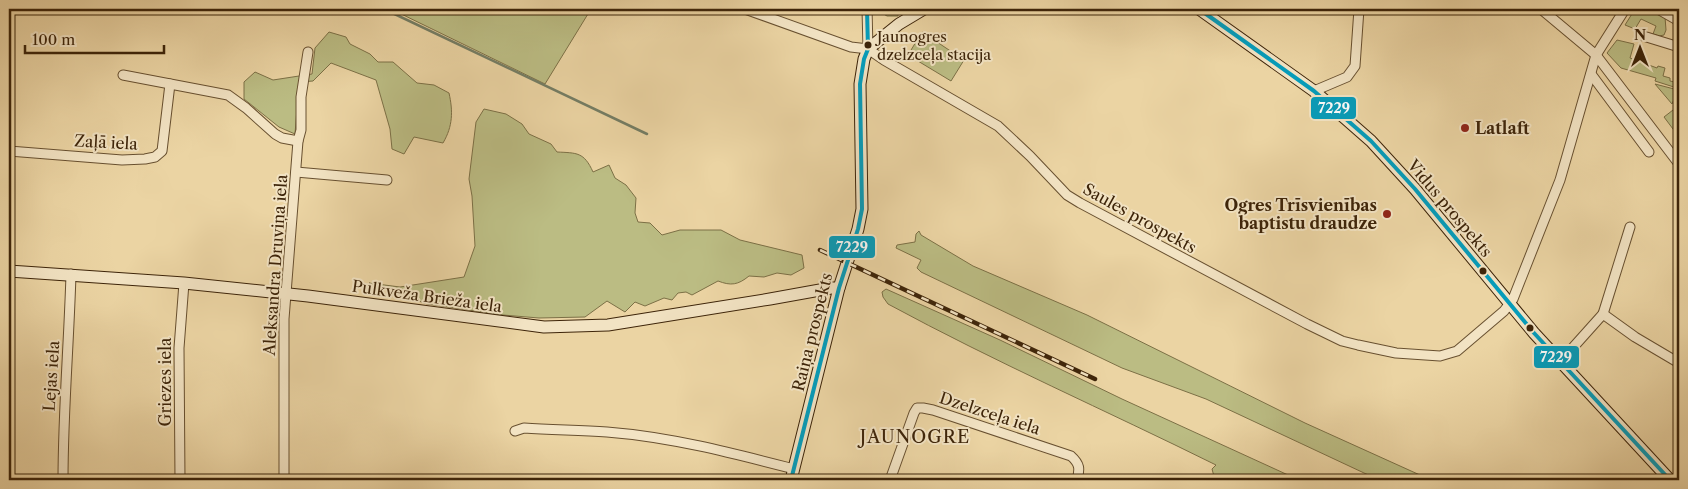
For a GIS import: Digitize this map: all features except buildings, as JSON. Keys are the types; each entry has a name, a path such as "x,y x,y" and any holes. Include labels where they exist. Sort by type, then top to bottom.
{"main road":[{"path":"868,49 899,24 924,9"},
{"name":"Vidus prospekts","path":"1199,9 1314,91 1371,141 1415,188 1510,305 1560,362 1670,480"},
{"name":"Raiņa prospekts","path":"792,474 839,288 858,229 862,209 860,84 864,59 868,49"},
{"name":"Pulkveža Brieža iela","path":"9,271 184,283 363,303 519,325 566,327 628,322 839,288"}],"street":[{"name":"Saules prospekts","path":"745,9 851,47 868,49 998,126 1067,195 1105,218 1342,341 1378,350 1421,356 1440,356 1457,351 1510,305"},
{"path":"867,9 868,49"},
{"path":"1314,91 1347,77 1355,66 1359,9"},
{"path":"1541,9 1596,55 1679,164"},
{"path":"1510,305 1560,180 1596,55 1625,9"},
{"path":"1658,9 1679,20"},
{"path":"1640,35 1679,47"},
{"name":"Aleksandra Druviņa iela","path":"284,480 286,294 298,141 301,130 301,97 308,52"},
{"path":"1591,74 1649,152"},
{"path":"123,75 228,95 275,134 282,138 298,141"},
{"name":"Zaļā iela","path":"9,151 122,160 155,157 162,151 170,84"},
{"path":"296,172 388,180"},
{"path":"1560,362 1603,314 1630,227"},
{"name":"Lejas iela","path":"63,480 63,422 69,344 71,274"},
{"name":"Griezes iela","path":"180,480 179,348 184,283"},
{"path":"1603,314 1635,337 1678,362"},
{"name":"Dzelzceļa iela","path":"890,480 914,413 917,408 923,408 1071,456 1077,462 1080,469 1077,480"},
{"path":"515,431 524,428 608,432 637,436 709,448 792,474"}],"green space":[{"path":"391,9 591,9 545,84"},
{"path":"875,9 898,9 898,16 887,16"},
{"path":"1635,9 1654,9 1665,17 1666,30 1664,35 1653,34 1656,26 1641,19 1635,29 1625,25"},
{"path":"329,32 346,37 350,44 370,54 378,62 393,62 417,83 434,85 449,93 451,118 449,131 443,143 414,137 404,154 392,149 390,129 376,80 331,63 313,81 299,82 295,134 279,127 244,99 244,82 255,72 273,80 312,74 315,48"},
{"path":"922,32 964,60 951,81 908,55"},
{"path":"1617,40 1634,44 1630,58 1657,68 1658,66 1665,68 1663,76 1670,78 1670,81 1679,83 1677,88 1655,81 1656,78 1621,68 1607,53"},
{"path":"1655,84 1678,90 1672,104"},
{"path":"484,109 506,114 522,124 529,134 551,144 557,152 575,153 583,157 593,172 609,165 615,178 626,185 636,198 635,213 638,222 650,223 662,235 680,230 721,230 740,240 802,255 804,268 791,275 777,273 764,277 749,276 734,284 718,281 692,295 686,292 678,293 672,300 664,298 645,306 635,302 625,312 607,301 585,317 539,318 427,304 369,283 400,287 464,277 475,246 469,179 476,122"},
{"path":"1673,110 1679,115 1679,137 1664,117"},
{"path":"919,231 921,235 973,266 1087,315 1305,423 1431,480 1379,480 1206,399 1122,368 921,272 917,268 921,260 896,248 897,245 915,242 916,234"},
{"path":"886,289 1000,340 1122,399 1299,480 1215,480 1212,469 1216,465 1010,366 888,304 882,292"}],"waterway":[{"path":"384,9 647,134"}],"railway":[{"path":"820,250 1095,379"}],"transit line":[{"name":"7229","path":"791,480 839,288 858,229 862,209 860,84 864,59 868,49 867,9"},
{"name":"7229","path":"1199,9 1314,91 1371,141 1415,189 1534,333 1670,480"}],"place":[{"name":"Jaunogres dzelzceļa stacija","path":"868,45"},
{"name":"Latlaft","path":"1465,128"},
{"name":"Ogres Trīsvienības baptistu draudze","path":"1387,214"}],"district":[{"name":"JAUNOGRE","path":"915,437"}]}
